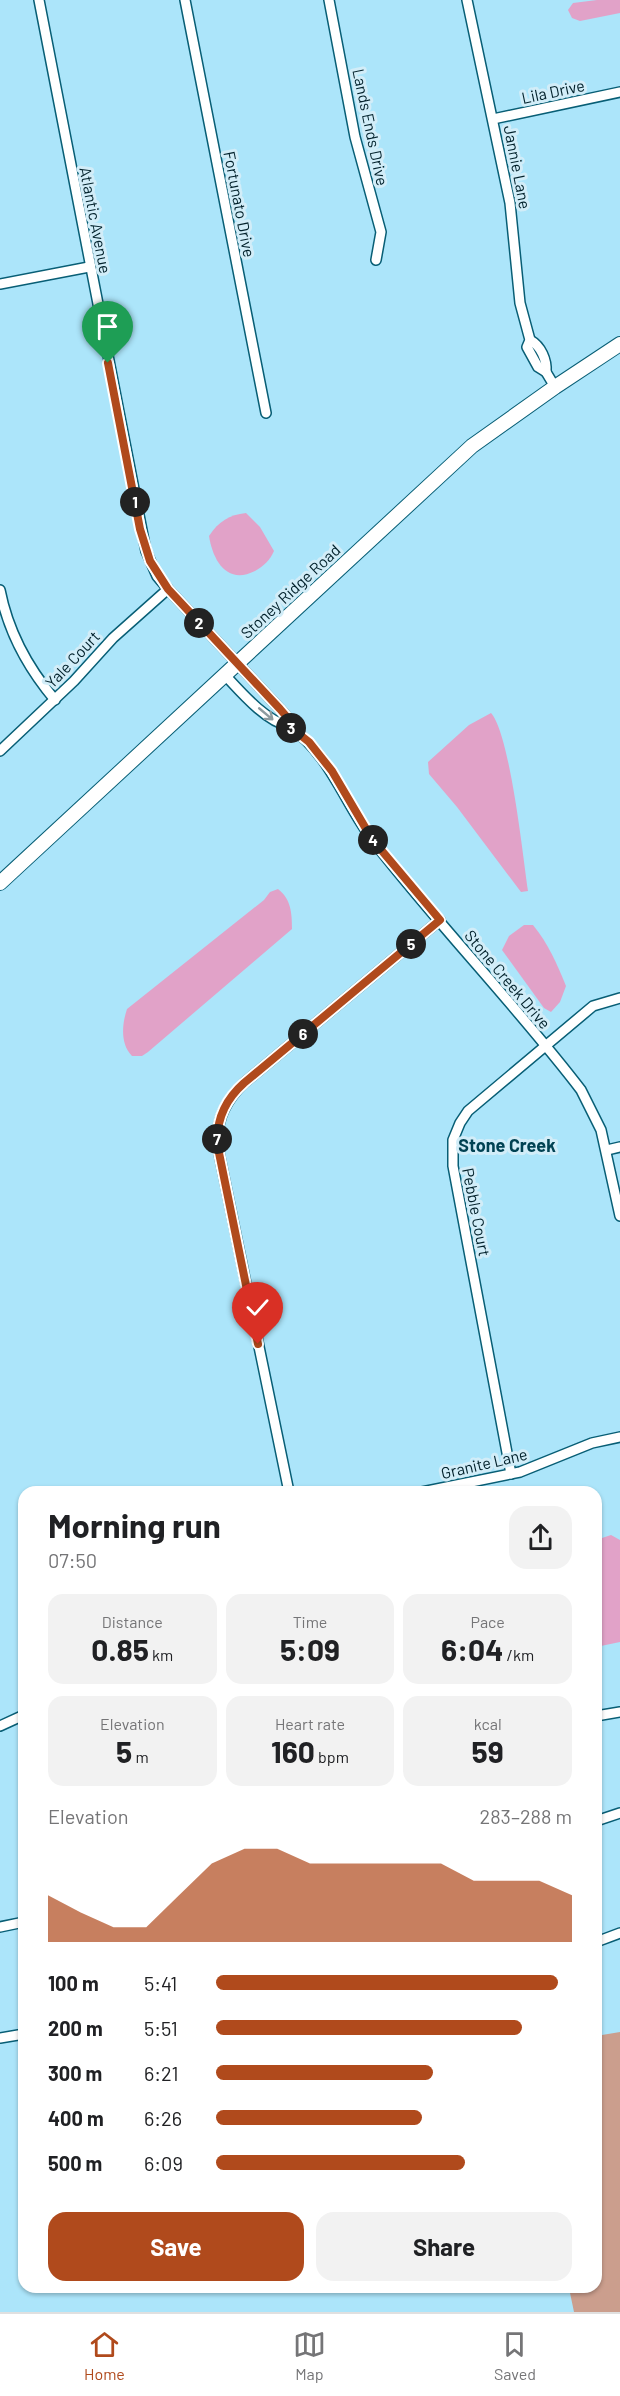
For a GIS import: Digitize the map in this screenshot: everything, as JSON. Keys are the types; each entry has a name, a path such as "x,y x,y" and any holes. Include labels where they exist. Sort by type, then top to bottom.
{"street":[{"name":"Atlantic Avenue","path":"39,0 143,542 152,567 168,589 236,663"},
{"name":"Fortunato Drive","path":"185,0 266,413"},
{"name":"Lands Ends Drive","path":"329,0 355,138 381,232 376,260"},
{"name":"Jannie Lane","path":"467,0 512,217 522,313 530,340 537,344 547,363 546,372 555,387"},
{"name":"Lila Drive","path":"493,119 620,92"},
{"path":"0,284 89,267"},
{"name":"Stoney Ridge Road","path":"0,883 472,446 620,344"},
{"name":"Yale Court","path":"0,751 55,700 113,638 168,589"},
{"path":"0,590 7,618 23,654 55,700"},
{"name":"Stone Creek Drive","path":"236,663 286,716 289,726"},
{"name":"Stone Creek Drive","path":"224,674 276,722 289,726 317,751 332,771 372,839 585,1097 601,1130 607,1150 620,1216"},
{"path":"288,1486 218,1148 218,1124 226,1103 244,1083 440,920"},
{"name":"Pebble Court","path":"511,1474 453,1166 452,1148 456,1131 468,1111 593,1006 620,998"},
{"path":"607,1150 620,1147"},
{"name":"Granite Lane","path":"452,1486 511,1474 592,1443 620,1437"},
{"path":"602,1715 620,1712"},
{"path":"0,1726 18,1718"},
{"path":"602,1819 620,1813"},
{"path":"0,1927 18,1923"},
{"path":"602,1940 620,1933"},
{"path":"0,2038 18,2035"}],"shaded area":[{"path":"620,0 620,13 580,21 572,18 568,10 573,3"},
{"path":"246,513 260,527 274,551 269,560 255,571 237,575 229,573 218,562 209,536 225,520 234,515"},
{"path":"491,713 498,725 510,770 528,891 521,892 429,774 428,762 469,725"},
{"path":"278,889 286,897 290,907 292,929 148,1052 142,1056 132,1056 125,1046 123,1034 127,1009 264,900 270,892"},
{"path":"524,925 533,925 543,939 566,986 560,1002 551,1012 544,1008 502,950 509,936"},
{"path":"611,1535 620,1540 620,1642 602,1646 602,1538"},
{"path":"620,2032 620,2312 574,2312 570,2293 602,2293 602,2035"}],"district":[{"name":"Stone Creek","path":"507,1145"}],"route":[{"path":"108,363 143,542 158,576 186,610 280,709 286,716 289,726 317,751 332,771 372,839 440,920 238,1088 223,1109 217,1132 218,1148 258,1344"}]}
